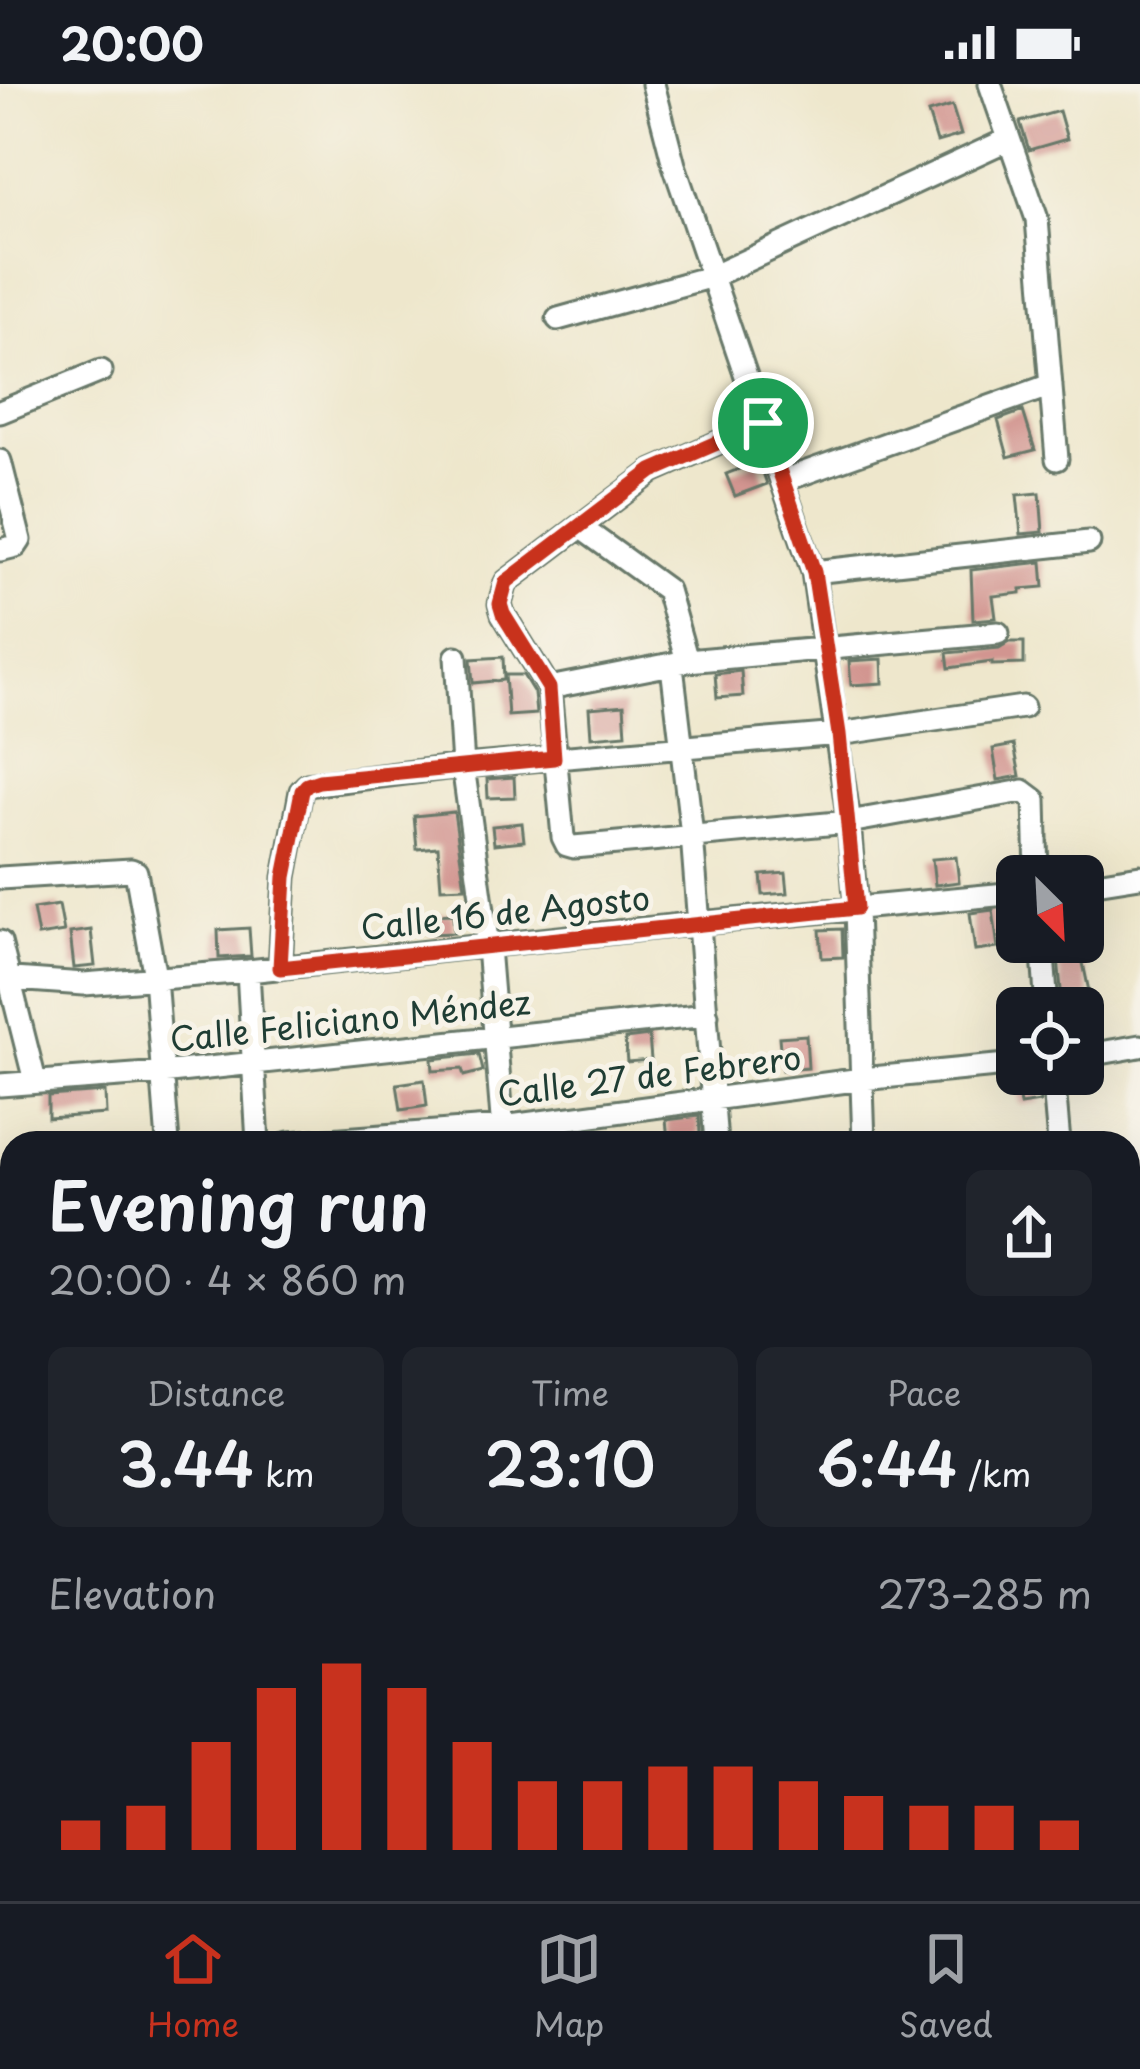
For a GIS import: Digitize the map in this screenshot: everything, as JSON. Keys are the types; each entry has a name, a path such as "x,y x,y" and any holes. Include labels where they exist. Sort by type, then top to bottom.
{"street":[{"path":"653,84 674,165 814,572 849,822 864,1131"},
{"path":"989,84 1037,219 1057,459"},
{"path":"558,319 713,276 1009,139"},
{"path":"0,412 101,371"},
{"path":"782,481 1051,385"},
{"path":"763,423 652,471 506,582 500,604 503,614 549,688 562,837 574,847 849,822 1023,791 1035,800 1036,855"},
{"path":"0,461 20,540 0,550"},
{"path":"580,527 664,586 680,663 681,747 715,1131"},
{"path":"814,572 1089,542"},
{"path":"549,688 680,663 998,633"},
{"path":"456,657 463,766 488,947 503,1131"},
{"path":"280,968 285,877 307,785 463,766 839,734 1023,707"},
{"path":"0,878 136,872 155,977 167,1131"},
{"path":"1104,882 1140,876"},
{"name":"Calle 16 de Agosto","path":"5,978 85,984 248,971 996,895"},
{"path":"0,941 5,978 35,1081"},
{"path":"248,971 258,1131"},
{"name":"Calle Feliciano Méndez","path":"0,1085 161,1073 707,1015"},
{"path":"1104,1052 1140,1046"},
{"name":"Calle 27 de Febrero","path":"527,1131 862,1078 996,1066"},
{"path":"1055,1095 1059,1131"}],"building":[{"path":"952,106 961,135 937,142 928,113"},
{"path":"1059,111 1067,139 1029,150 1020,122"},
{"path":"1023,411 1035,450 1008,457 998,420"},
{"path":"759,461 767,484 735,496 726,474"},
{"path":"1040,493 1043,532 1021,534 1017,495"},
{"path":"1042,562 1044,587 993,596 996,618 973,620 971,570"},
{"path":"1024,642 1024,664 992,662 949,668 947,653 999,648"},
{"path":"503,657 504,680 473,683 471,659"},
{"path":"882,659 883,683 851,685 849,661"},
{"path":"741,671 743,696 717,698 715,674"},
{"path":"505,675 523,675 534,693 536,714 508,716"},
{"path":"624,705 626,734 591,737 589,708"},
{"path":"1014,745 1020,776 998,780 993,749"},
{"path":"514,777 515,797 488,798 487,779"},
{"path":"454,812 465,887 441,888 438,847 417,849 414,816"},
{"path":"522,823 524,841 494,844 492,826"},
{"path":"956,857 959,882 935,885 932,859"},
{"path":"786,873 788,893 763,895 761,875"},
{"path":"59,905 64,932 38,936 33,909"},
{"path":"993,910 996,948 975,951 970,913"},
{"path":"453,914 454,933 429,934 428,915"},
{"path":"249,928 251,956 219,958 218,930"},
{"path":"842,929 843,957 822,958 820,930"},
{"path":"91,930 95,966 74,968 70,933"},
{"path":"1058,963 1083,963 1088,987 1061,987"},
{"path":"806,1035 808,1068 782,1070 779,1037"},
{"path":"649,1036 651,1060 627,1062 625,1039"},
{"path":"479,1054 483,1071 464,1076 462,1069 433,1071 432,1059"},
{"path":"424,1080 427,1106 401,1110 397,1084"},
{"path":"105,1092 106,1114 48,1118 48,1096"},
{"path":"1018,1095 1040,1095 1040,1102 1020,1105"},
{"path":"699,1116 700,1131 667,1131 666,1120"}],"route":[{"path":"763,423 814,572 839,734 856,908 280,968 285,877 307,785 554,758 549,688 503,614 500,604 506,582 652,471 763,423"}]}
